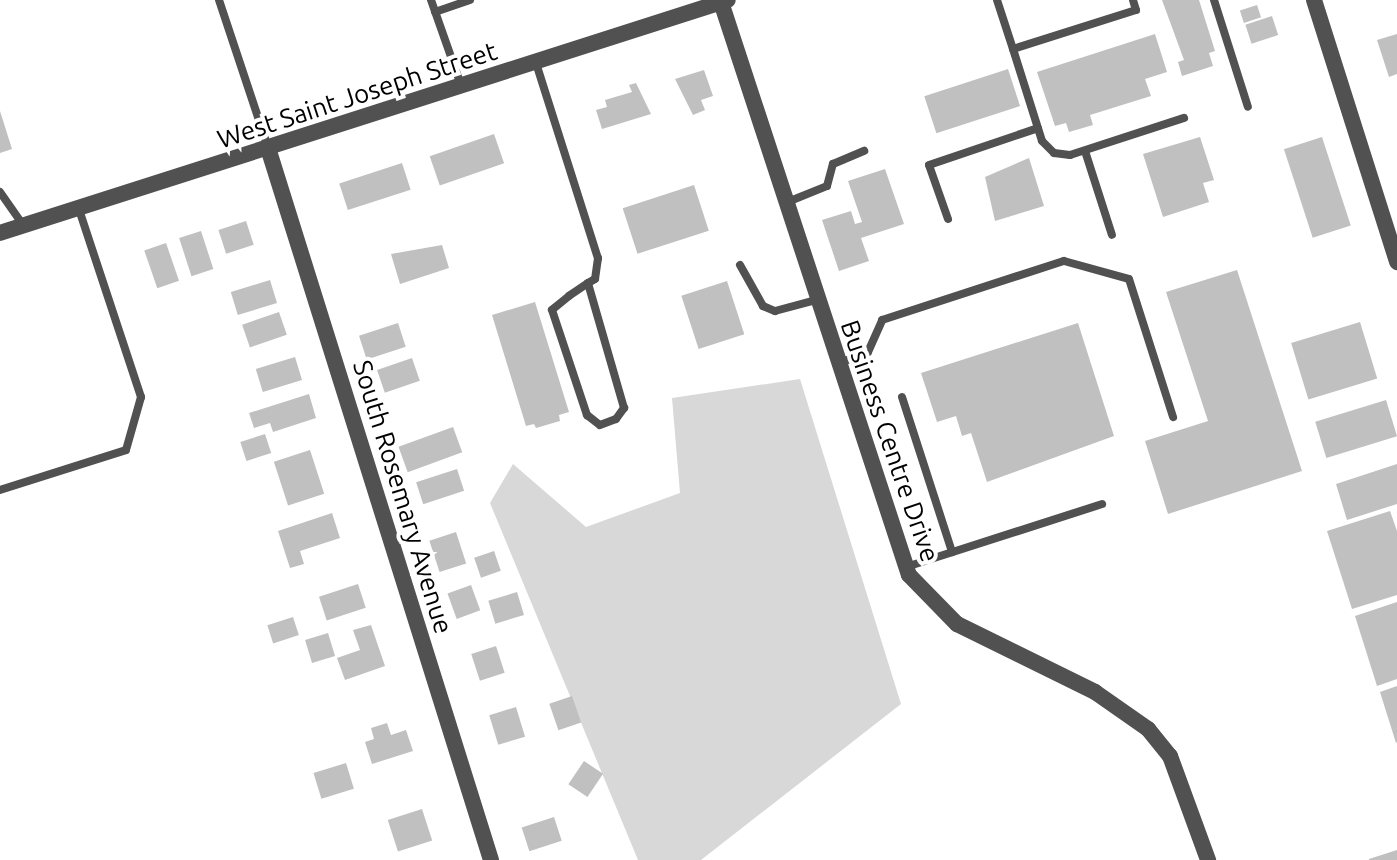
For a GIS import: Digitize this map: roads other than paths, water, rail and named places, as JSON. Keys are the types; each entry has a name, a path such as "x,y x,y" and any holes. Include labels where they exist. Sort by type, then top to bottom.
{"street":[{"path":"1314,0 1397,262"},
{"name":"West Saint Joseph Street","path":"0,231 723,1"},
{"name":"Business Centre Drive","path":"723,1 816,300 906,567 935,607 957,624 1095,692 1148,729 1175,766 1208,860"},
{"name":"South Rosemary Avenue","path":"268,148 491,860"}],"lane":[{"path":"219,0 268,148"},
{"path":"431,0 461,86"},
{"path":"435,12 470,0"},
{"path":"997,0 1038,128 1054,153 1085,151 1184,118"},
{"path":"1013,49 1136,10 1133,0"},
{"path":"1214,0 1248,107"},
{"path":"536,63 598,258 595,279 588,283 552,310 587,415 600,425 616,419 624,408 588,283"},
{"path":"948,219 929,165 1038,128"},
{"path":"785,203 827,186 833,164 864,151"},
{"path":"1085,151 1112,235"},
{"path":"0,192 22,224"},
{"path":"0,490 126,450 141,397 77,207"},
{"path":"837,364 868,352 882,320 1064,261 1129,279 1173,417"},
{"path":"740,265 763,306 775,311 816,300"},
{"path":"902,397 952,552"},
{"path":"906,567 1102,504"}]}
